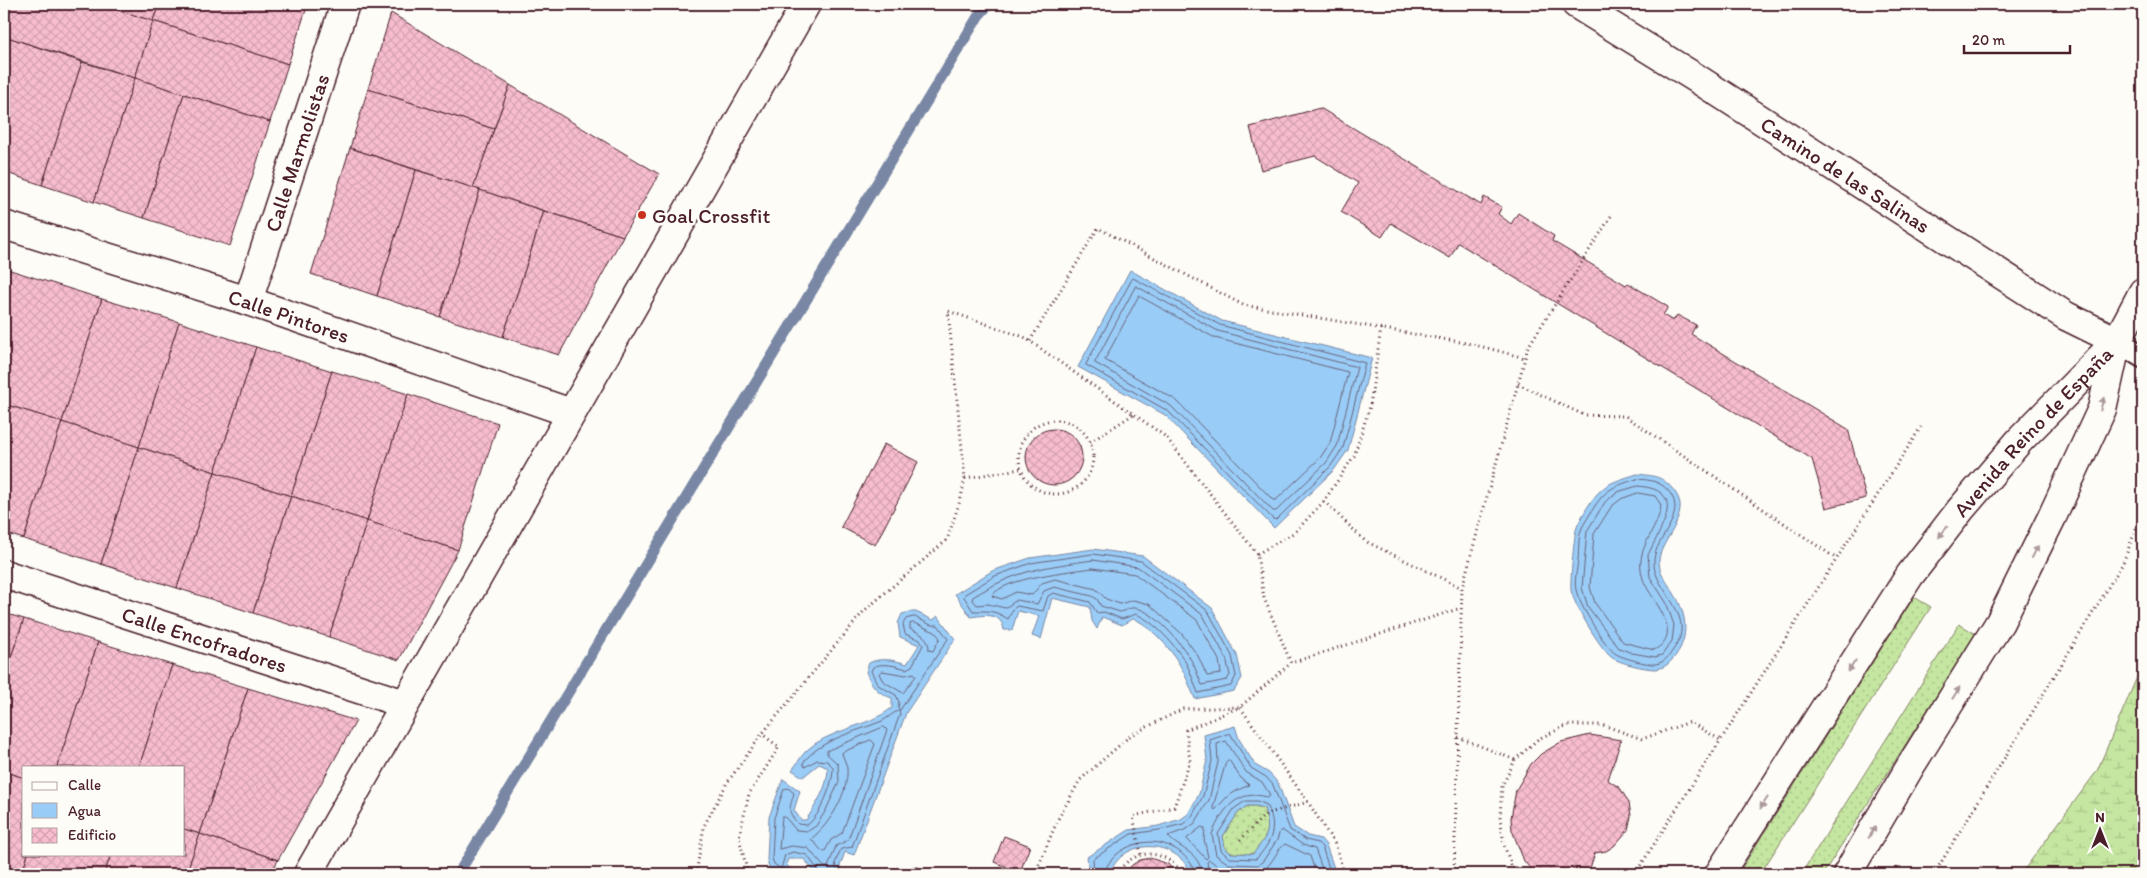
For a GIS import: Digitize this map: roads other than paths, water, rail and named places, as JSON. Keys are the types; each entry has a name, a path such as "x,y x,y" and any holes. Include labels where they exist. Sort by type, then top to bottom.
{"street":[{"name":"Calle Marmolistas","path":"248,301 345,4"},
{"path":"308,874 806,4"},
{"name":"Camino de las Salinas","path":"1576,4 1696,78 2066,316 2117,341"},
{"name":"Calle Pintores","path":"4,225 248,301 571,413"},
{"path":"2117,341 2143,292"},
{"name":"Avenida Reino de España","path":"1718,874 1910,575 1961,509 2020,440 2117,341"},
{"name":"Avenida Reino de España","path":"1847,874 1913,762 2000,622 2052,517 2102,409 2117,341"},
{"name":"Calle Encofradores","path":"4,574 406,704"}],"lane":[{"path":"2117,341 2143,357"}],"water":[{"path":"1130,270 1222,321 1372,358 1348,450 1334,470 1274,528 1165,415 1078,367"},
{"path":"1637,474 1654,476 1667,483 1675,492 1680,510 1678,519 1660,554 1659,562 1663,576 1682,610 1685,633 1676,655 1667,665 1658,669 1632,665 1611,657 1588,626 1571,590 1576,530 1585,511 1594,497 1605,487 1615,481"},
{"path":"1093,549 1143,556 1212,608 1237,655 1242,678 1234,691 1195,699 1183,671 1168,647 1144,624 1136,620 1133,619 1122,625 1102,617 1097,629 1092,621 1090,607 1052,598 1041,639 1032,636 1039,616 1018,611 1012,630 1004,630 1000,620 996,617 987,615 971,617 955,594 992,571 1030,558"},
{"path":"916,612 933,620 938,616 955,639 906,713 854,855 845,852 840,866 842,874 816,874 804,859 788,859 786,864 794,874 777,874 769,867 767,860 769,817 783,779 800,791 794,810 801,820 806,820 824,789 828,768 819,764 803,777 792,770 804,753 815,744 836,733 871,720 892,708 892,698 882,694 876,688 866,672 869,663 878,660 893,660 907,664 919,645 900,637 898,623 902,614"},
{"path":"1235,726 1239,739 1255,765 1269,773 1278,783 1294,827 1308,836 1321,839 1326,845 1336,874 1191,874 1187,865 1172,853 1154,847 1144,847 1123,855 1108,874 1089,874 1087,857 1129,830 1158,826 1181,819 1188,814 1199,794 1207,760 1204,735","holes":["1247,806 1264,808 1268,828 1265,837 1253,854 1231,853 1225,848 1223,836 1238,813"]}],"waterway":[{"path":"458,874 979,15 989,4"}],"place":[{"name":"Goal Crossfit","path":"642,215"}]}
